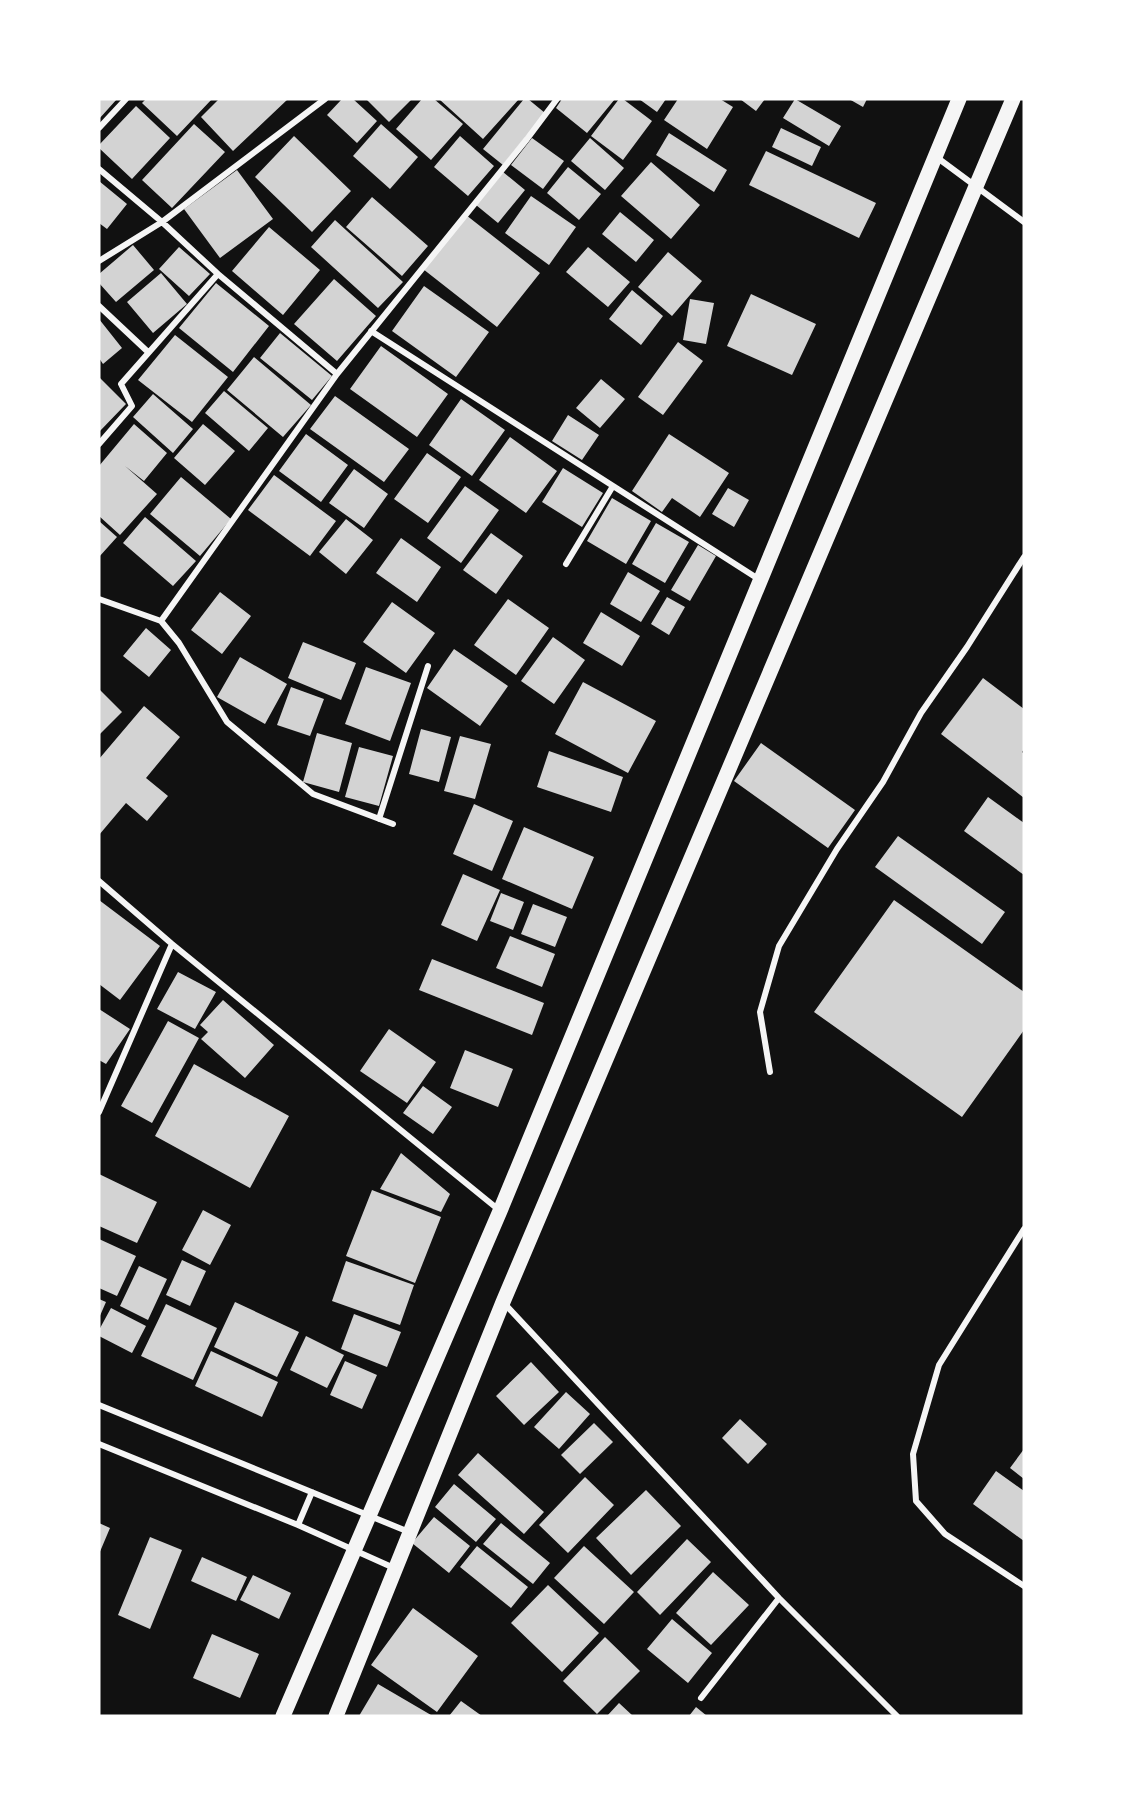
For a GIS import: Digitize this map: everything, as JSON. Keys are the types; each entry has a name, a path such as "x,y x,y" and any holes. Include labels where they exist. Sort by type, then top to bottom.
{"main road":[{"path":"283,1716 500,1210 959,99"},
{"path":"336,1716 503,1302 1012,99"}],"street":[{"path":"99,128 126,99"},
{"path":"99,261 162,222 325,99"},
{"path":"161,621 337,374 528,139 557,99"},
{"path":"934,156 977,185 1024,222"},
{"path":"99,169 162,222 218,274 337,374"},
{"path":"99,444 132,406 121,384 218,274"},
{"path":"99,306 148,352"},
{"path":"371,331 761,581"},
{"path":"566,564 613,486"},
{"path":"770,1072 760,1012 779,946 837,849 883,782 921,712 967,647 1024,557"},
{"path":"99,599 161,621 179,644 227,722 313,794 393,824"},
{"path":"379,819 428,666"},
{"path":"99,881 172,944 500,1210"},
{"path":"99,1112 172,944"},
{"path":"1024,1229 939,1365 913,1454 916,1501 945,1534 1024,1586"},
{"path":"503,1302 779,1598 897,1716"},
{"path":"99,1405 411,1533"},
{"path":"99,1444 298,1525 394,1569"},
{"path":"298,1525 312,1492"},
{"path":"701,1698 779,1598"}],"building":[{"path":"99,99 117,99 99,119"},
{"path":"146,99 212,99 177,136 142,103"},
{"path":"219,99 288,99 233,151 201,117"},
{"path":"342,99 353,99 377,121 357,143 327,115"},
{"path":"366,99 412,99 389,122"},
{"path":"422,99 434,99 463,124 431,160 396,129"},
{"path":"439,99 519,99 483,139"},
{"path":"524,99 528,99 545,113 503,165 483,149"},
{"path":"562,99 615,99 587,133 556,108"},
{"path":"619,99 623,99 652,121 623,160 591,136"},
{"path":"639,99 666,99 657,112"},
{"path":"678,99 720,99 733,107 707,149 664,120"},
{"path":"740,99 765,99 756,111"},
{"path":"795,99 841,126 829,146 783,118"},
{"path":"849,99 867,99 863,107"},
{"path":"136,106 170,138 132,179 99,148 99,145"},
{"path":"194,124 225,152 172,208 142,180"},
{"path":"381,124 418,157 390,189 353,156"},
{"path":"781,128 821,147 812,166 772,147"},
{"path":"669,133 727,170 714,192 656,155"},
{"path":"294,136 351,191 312,232 255,177"},
{"path":"460,136 494,166 468,196 434,167"},
{"path":"532,138 564,161 543,189 511,165"},
{"path":"590,138 624,168 605,190 571,161"},
{"path":"766,151 876,203 859,238 749,185"},
{"path":"651,162 700,205 671,239 621,196"},
{"path":"568,167 601,194 579,220 547,193"},
{"path":"237,170 273,219 220,258 184,209"},
{"path":"503,172 525,190 498,223 476,205"},
{"path":"99,181 127,204 107,229 99,223"},
{"path":"531,196 576,227 549,265 505,233"},
{"path":"372,197 428,246 402,276 346,227"},
{"path":"620,212 654,240 636,262 602,234"},
{"path":"466,215 540,273 497,327 423,269"},
{"path":"335,220 403,282 378,308 311,247"},
{"path":"269,227 320,270 283,315 232,271"},
{"path":"133,245 154,270 116,302 99,283 99,274"},
{"path":"179,247 210,274 189,296 159,269"},
{"path":"588,247 630,282 608,307 566,272"},
{"path":"668,252 702,281 672,316 638,287"},
{"path":"161,273 187,304 153,333 127,302"},
{"path":"334,279 376,316 337,361 294,324"},
{"path":"216,283 269,326 233,372 179,328"},
{"path":"424,286 489,332 456,377 392,331"},
{"path":"632,290 663,316 641,345 609,319"},
{"path":"751,294 816,324 792,375 727,346"},
{"path":"690,299 714,303 706,344 683,340"},
{"path":"99,319 122,348 103,364 99,358"},
{"path":"280,333 332,376 312,400 260,358"},
{"path":"175,335 228,377 192,422 138,380"},
{"path":"678,342 703,361 663,415 638,397"},
{"path":"381,346 448,394 417,437 350,389"},
{"path":"254,357 311,405 283,437 227,390"},
{"path":"99,377 126,404 99,432"},
{"path":"601,379 625,399 600,428 576,408"},
{"path":"224,391 268,428 249,451 205,413"},
{"path":"153,394 193,429 173,453 133,417"},
{"path":"335,396 409,449 384,482 310,429"},
{"path":"461,399 505,430 472,476 429,445"},
{"path":"568,415 599,435 582,460 552,441"},
{"path":"134,424 167,453 144,481 125,466 157,494 120,535 99,516 99,466"},
{"path":"203,424 235,451 205,485 174,458"},
{"path":"306,434 348,465 321,502 279,471"},
{"path":"669,434 729,473 700,517 672,498 662,512 632,491"},
{"path":"510,437 557,471 526,513 479,480"},
{"path":"427,453 461,477 428,523 394,499"},
{"path":"563,468 603,493 582,527 542,502"},
{"path":"354,469 388,494 364,528 329,503"},
{"path":"274,475 336,521 310,556 248,510"},
{"path":"181,477 231,519 200,556 150,514"},
{"path":"465,486 499,510 461,563 427,538"},
{"path":"728,488 749,500 734,527 712,514"},
{"path":"612,498 651,521 626,564 587,541"},
{"path":"145,517 196,561 173,586 123,543"},
{"path":"346,519 373,540 346,574 319,552"},
{"path":"99,521 117,537 99,557"},
{"path":"656,523 689,542 665,583 632,564"},
{"path":"491,533 523,556 496,594 463,570"},
{"path":"401,538 441,567 417,602 376,573"},
{"path":"698,545 716,556 690,601 671,590"},
{"path":"628,572 660,591 641,622 610,604"},
{"path":"220,592 251,616 222,654 191,630"},
{"path":"667,597 685,607 669,635 651,624"},
{"path":"508,599 549,628 516,675 474,645"},
{"path":"392,602 435,633 406,673 363,642"},
{"path":"601,612 640,636 622,666 583,643"},
{"path":"146,628 171,650 149,677 123,656"},
{"path":"553,637 585,660 554,704 521,681"},
{"path":"303,642 356,663 341,700 288,678"},
{"path":"454,649 508,686 480,726 427,688"},
{"path":"240,657 287,684 265,724 217,697"},
{"path":"366,667 411,683 390,741 345,724"},
{"path":"983,678 1024,709 1024,749 1022,752 1024,754 1024,798 941,734"},
{"path":"583,682 656,721 628,773 555,734"},
{"path":"291,687 324,699 310,736 277,725"},
{"path":"99,689 122,712 99,735"},
{"path":"144,706 180,737 146,778 168,796 147,821 126,803 99,835 99,759"},
{"path":"421,729 451,737 439,782 409,774"},
{"path":"317,733 352,743 339,792 303,782"},
{"path":"460,736 491,744 475,799 444,791"},
{"path":"761,743 855,810 828,848 734,781"},
{"path":"359,747 393,756 379,806 345,797"},
{"path":"549,751 623,777 611,812 537,787"},
{"path":"988,797 1024,823 1024,875 964,831"},
{"path":"474,804 513,821 492,871 453,854"},
{"path":"524,827 594,857 572,909 502,879"},
{"path":"898,836 1005,912 982,944 875,867"},
{"path":"463,874 500,890 477,941 441,925"},
{"path":"501,893 524,902 513,930 490,921"},
{"path":"99,900 160,946 120,1000 99,984"},
{"path":"894,900 1024,992 1024,1030 962,1117 814,1012"},
{"path":"533,904 567,917 555,947 521,934"},
{"path":"510,936 555,954 542,987 496,968"},
{"path":"432,959 544,1003 532,1035 419,990"},
{"path":"178,972 216,992 195,1029 157,1009"},
{"path":"223,1000 274,1045 245,1078 201,1039 208,1032 200,1025"},
{"path":"99,1009 130,1029 106,1064 99,1060"},
{"path":"168,1021 199,1038 152,1123 121,1106"},
{"path":"389,1029 436,1062 407,1103 360,1071"},
{"path":"465,1050 513,1069 498,1107 450,1088"},
{"path":"194,1064 289,1116 250,1188 155,1136"},
{"path":"423,1086 452,1107 433,1134 403,1113"},
{"path":"401,1153 450,1194 441,1212 380,1189"},
{"path":"99,1174 157,1202 137,1243 99,1226"},
{"path":"372,1190 441,1217 415,1283 346,1256"},
{"path":"203,1210 231,1225 210,1265 182,1250"},
{"path":"99,1239 136,1256 117,1296 99,1288"},
{"path":"182,1260 206,1271 190,1306 166,1295"},
{"path":"346,1261 414,1285 400,1325 332,1301"},
{"path":"139,1266 167,1279 148,1320 120,1306"},
{"path":"99,1299 106,1302 99,1318"},
{"path":"235,1302 299,1332 277,1377 214,1347"},
{"path":"166,1304 217,1328 193,1380 141,1356"},
{"path":"111,1308 146,1326 132,1353 99,1336 99,1330"},
{"path":"354,1314 401,1332 387,1367 341,1349"},
{"path":"306,1336 344,1355 327,1388 290,1370"},
{"path":"211,1351 278,1382 262,1417 195,1386"},
{"path":"345,1361 377,1375 362,1409 330,1395"},
{"path":"531,1362 559,1392 524,1425 496,1396"},
{"path":"566,1392 590,1414 559,1449 534,1427"},
{"path":"740,1419 767,1444 748,1464 722,1438"},
{"path":"594,1423 613,1442 580,1474 561,1455"},
{"path":"1024,1449 1024,1479 1010,1468"},
{"path":"478,1453 544,1512 524,1534 458,1475"},
{"path":"996,1471 1024,1491 1024,1541 973,1504"},
{"path":"585,1477 614,1505 568,1553 539,1525"},
{"path":"454,1484 496,1519 476,1542 435,1507"},
{"path":"646,1490 681,1526 631,1575 596,1538"},
{"path":"434,1517 470,1546 449,1573 412,1543"},
{"path":"99,1523 110,1528 99,1554"},
{"path":"501,1523 550,1563 533,1584 483,1544"},
{"path":"150,1537 182,1550 150,1629 118,1615"},
{"path":"687,1539 711,1562 660,1615 637,1592"},
{"path":"477,1546 528,1587 511,1608 460,1567"},
{"path":"584,1546 634,1592 604,1624 554,1578"},
{"path":"202,1557 247,1577 236,1601 191,1581"},
{"path":"713,1572 749,1605 711,1645 676,1613"},
{"path":"253,1575 291,1593 279,1619 240,1600"},
{"path":"548,1585 599,1633 562,1672 511,1623"},
{"path":"413,1608 478,1656 437,1712 371,1665"},
{"path":"672,1619 712,1653 688,1683 647,1649"},
{"path":"212,1634 259,1654 240,1698 193,1678"},
{"path":"605,1637 640,1671 597,1714 563,1681"},
{"path":"378,1684 431,1715 359,1716"},
{"path":"461,1701 482,1716 449,1716"},
{"path":"619,1703 633,1716 607,1716"},
{"path":"696,1707 707,1716 689,1716"}]}
